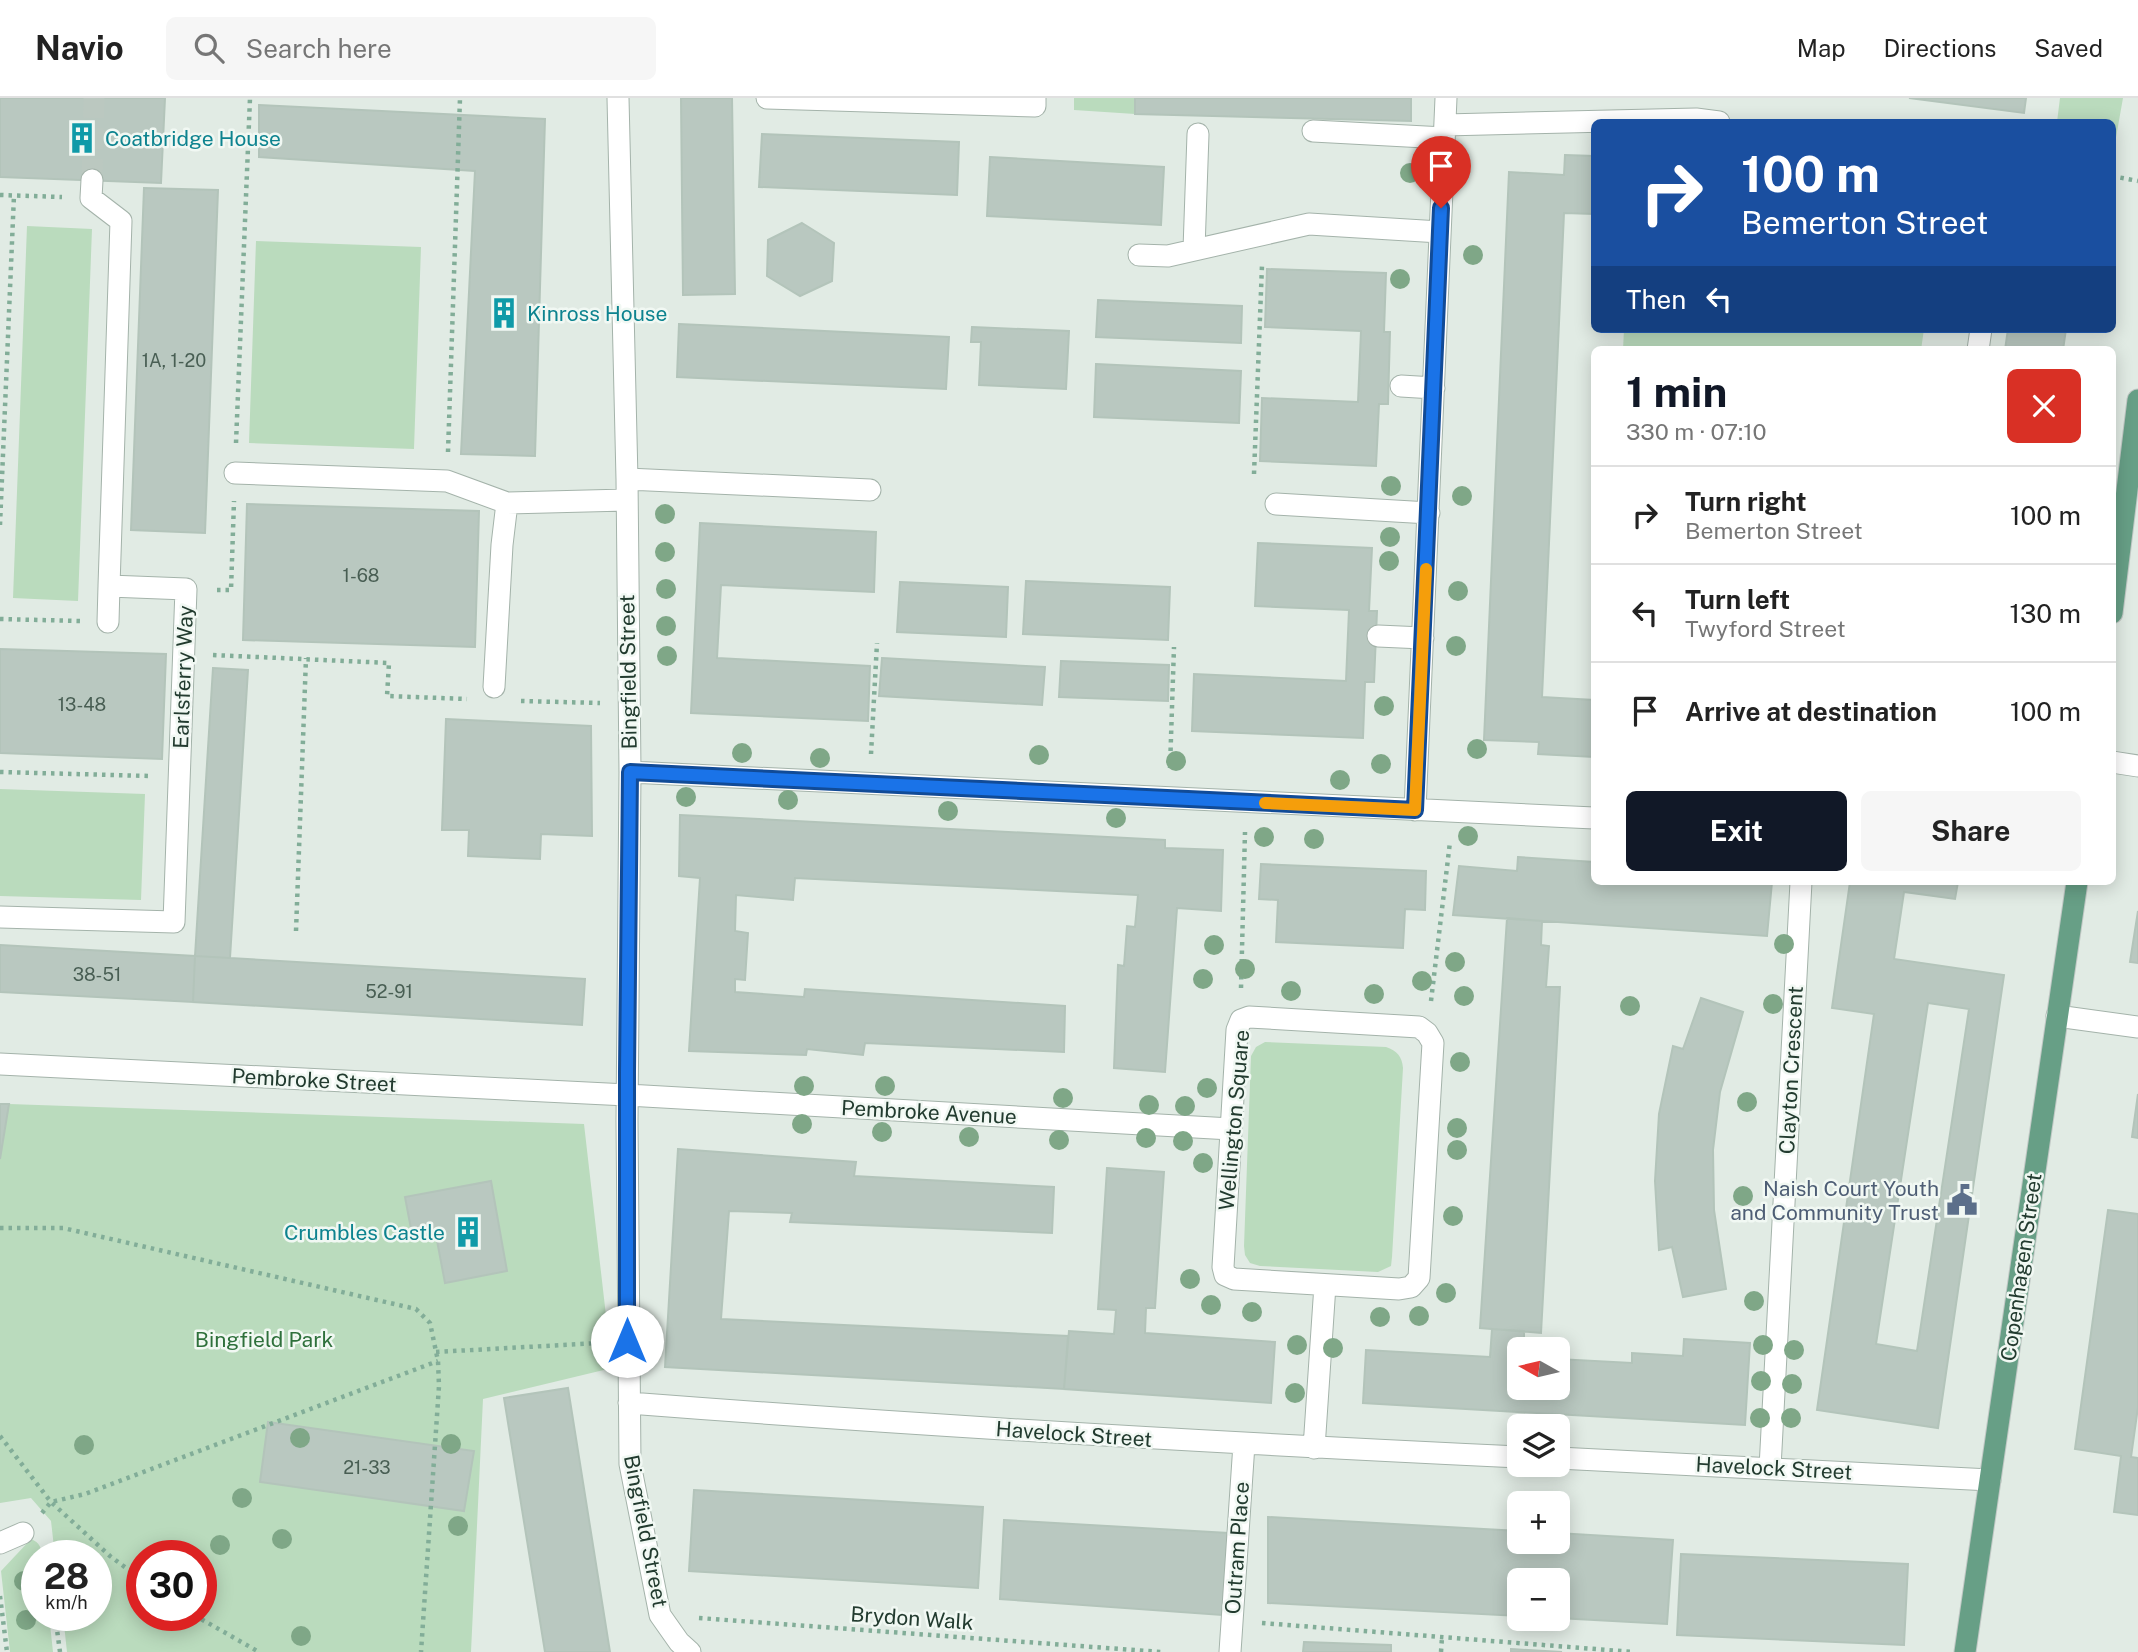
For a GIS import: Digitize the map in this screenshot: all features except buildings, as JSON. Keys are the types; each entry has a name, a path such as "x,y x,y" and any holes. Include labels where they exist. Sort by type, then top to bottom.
{"main road":[{"path":"2116,580 2138,400"},
{"name":"Copenhagen Street","path":"1965,1652 2077,885"}],"street":[{"name":"Bingfield Street","path":"618,98 627,479 630,772 627,1095 630,1464 660,1615 679,1642 690,1652"},
{"path":"767,98 1035,102"},
{"path":"1415,810 1446,98"},
{"path":"1313,131 1445,132 1591,124"},
{"path":"1194,249 1199,134"},
{"path":"92,189 121,221 108,622"},
{"path":"1139,255 1168,256 1308,223 1440,232"},
{"path":"1401,386 1434,388"},
{"path":"235,473 447,481 507,503 626,500"},
{"path":"627,479 870,490"},
{"path":"501,694 502,545 507,503"},
{"path":"1276,504 1429,513"},
{"name":"Earlsferry Way","path":"0,917 174,922 186,589 109,586"},
{"path":"1378,636 1423,638"},
{"path":"2116,763 2138,766"},
{"path":"630,772 1591,818"},
{"name":"Clayton Crescent","path":"1770,1468 1801,885"},
{"path":"2057,1016 2138,1027"},
{"name":"Wellington Square","path":"1249,1017 1406,1026 1419,1027 1427,1033 1433,1043 1419,1278 1411,1287 1399,1289 1325,1285 1234,1279 1225,1275 1223,1267 1237,1030 1241,1020 1249,1017"},
{"name":"Pembroke Street","path":"0,1065 627,1095"},
{"name":"Pembroke Avenue","path":"627,1095 1231,1129"},
{"path":"1314,1448 1325,1285"},
{"name":"Havelock Street","path":"629,1403 863,1421 1314,1448 1507,1456"},
{"name":"Outram Place","path":"1230,1652 1244,1444"},
{"name":"Havelock Street","path":"1570,1459 1990,1480"},
{"path":"0,1543 23,1532"}],"path":[{"path":"186,589 231,590 250,98"},
{"path":"447,481 460,98"},
{"path":"2116,177 2138,181"},
{"path":"0,195 92,189"},
{"path":"0,525 14,195"},
{"path":"1254,474 1263,233"},
{"path":"0,619 108,622"},
{"path":"870,784 877,643"},
{"path":"1169,799 1174,646"},
{"path":"184,654 389,663 387,696 468,699"},
{"path":"296,931 306,658"},
{"path":"501,694 629,704"},
{"path":"0,772 179,777"},
{"path":"1241,1020 1245,802"},
{"path":"1427,1033 1453,811"},
{"path":"0,1228 63,1228 416,1309 430,1323 438,1361 439,1386 421,1652"},
{"path":"436,1352 627,1341"},
{"path":"39,1517 51,1502 85,1494 438,1361"},
{"path":"0,1436 51,1502 126,1568"},
{"path":"0,1596 7,1652"},
{"name":"Brydon Walk","path":"660,1615 1161,1652"},
{"path":"1233,1621 1633,1652"},
{"path":"217,1628 259,1652"},
{"path":"57,1631 60,1652"},
{"path":"1441,1652 1442,1637"}],"green space":[{"path":"1074,98 1135,98 1135,114 1074,110"},
{"path":"2060,98 2123,98 2116,137 2116,119 2057,119"},
{"path":"27,226 92,229 78,601 13,598"},
{"path":"256,241 421,247 414,449 249,443"},
{"path":"1624,333 1923,333 1922,346 1623,346"},
{"path":"0,789 145,794 141,900 0,896"},
{"path":"1265,1042 1386,1047 1400,1057 1403,1068 1391,1266 1378,1272 1260,1266 1250,1263 1245,1255 1251,1056 1256,1047"},
{"name":"Bingfield Park","path":"9,1104 584,1124 612,1368 483,1399 471,1652 67,1652 65,1631 112,1631 112,1540 53,1540 51,1521 31,1498 0,1503 0,1159"},
{"path":"21,1550 21,1631 51,1631 53,1652 10,1652 1,1571"}],"tunnel":[{"path":"92,180 94,98"}],"slow traffic":[{"path":"1265,803 1415,810 1426,569"}],"place":[{"name":"Coatbridge House","path":"82,138"},
{"name":"Kinross House","path":"504,313"},
{"name":"Naish Court Youth and Community Trust","path":"1962,1200"},
{"name":"Crumbles Castle","path":"468,1232"}],"route":[{"path":"627,1341 630,772 1415,810 1441,208"}]}
